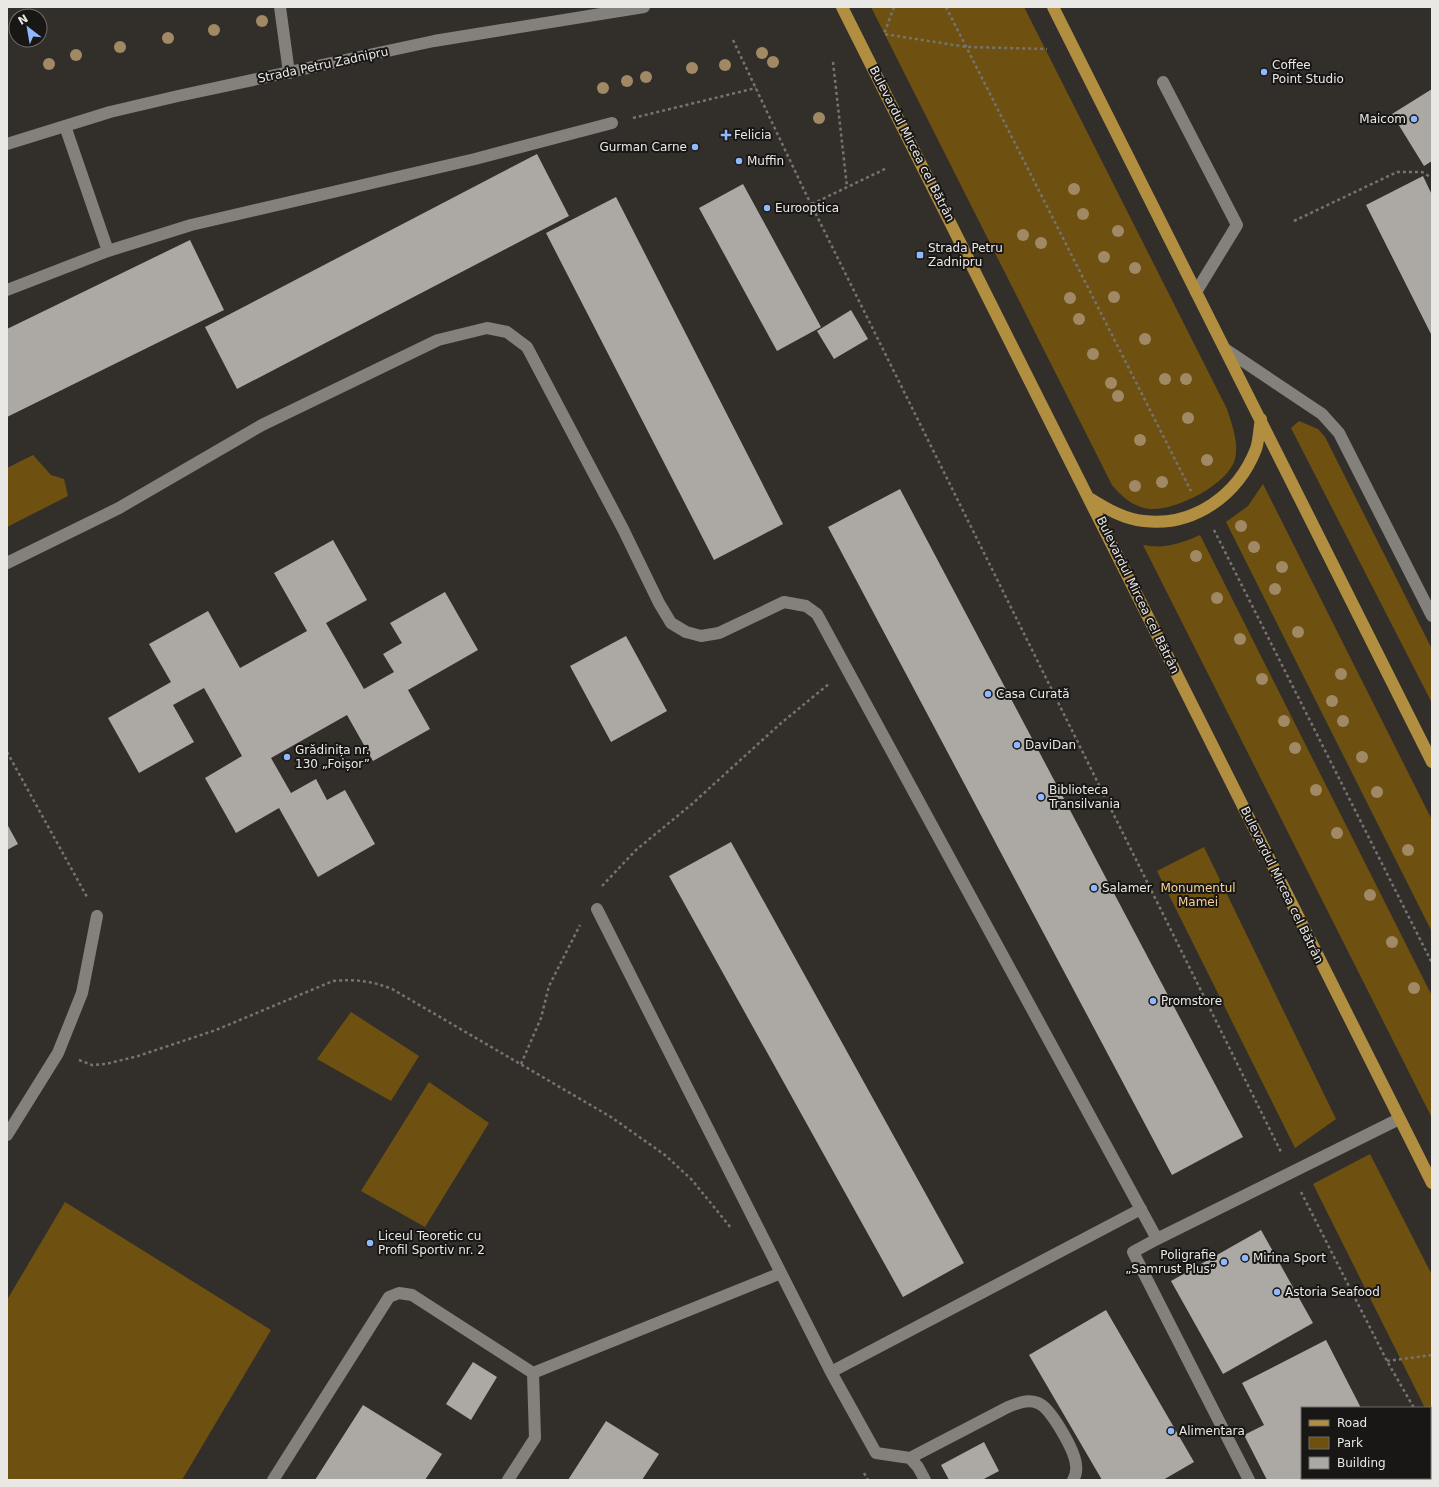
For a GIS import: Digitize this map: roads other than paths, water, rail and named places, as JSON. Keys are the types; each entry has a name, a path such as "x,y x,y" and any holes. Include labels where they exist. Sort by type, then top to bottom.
{"main road":[{"name":"Bulevardul Mircea cel Bătrân","path":"842,7 1432,1183"},
{"path":"1053,7 1432,762"},
{"path":"1090,499 1115,514 1144,522 1173,521 1203,511 1225,496 1244,474 1256,448 1261,419"}],"street":[{"path":"280,7 289,73"},
{"name":"Strada Petru Zadnipru","path":"7,144 110,112 434,41 644,7"},
{"path":"1163,82 1237,225 1196,292"},
{"path":"7,290 108,251 191,225 475,160 612,123"},
{"path":"65,126 108,251"},
{"path":"7,563 119,508 262,425 438,340 487,328 507,332 527,347 623,529 659,603 671,623 686,632 701,636 719,633 784,602 806,606 817,614 1157,1239"},
{"path":"1225,349 1322,414 1339,433 1432,616"},
{"path":"597,909 831,1372 876,1453 910,1458 1008,1407 1024,1401 1039,1404 1055,1421 1070,1447 1076,1464 1076,1474 1073,1480"},
{"path":"7,1134 58,1053 82,993 97,916"},
{"path":"1249,1480 1133,1252 1399,1119"},
{"path":"831,1372 1141,1209"},
{"path":"533,1373 781,1273"},
{"path":"273,1480 389,1298 399,1293 412,1295 533,1373"},
{"path":"508,1480 535,1438 533,1373"},
{"path":"910,1458 918,1467 925,1480"}],"place":[{"name":"Coffee Point Studio","path":"1264,72"},
{"name":"Maicom","path":"1414,119"},
{"name":"Felicia","path":"726,135"},
{"name":"Gurman Carne","path":"695,147"},
{"name":"Muffin","path":"739,161"},
{"name":"Eurooptica","path":"767,208"},
{"name":"Strada Petru Zadnipru","path":"920,255"},
{"name":"Casa Curată","path":"988,694"},
{"name":"DaviDan","path":"1017,745"},
{"name":"Grădinița nr. 130 „Foișor”","path":"287,757"},
{"name":"Biblioteca Transilvania","path":"1041,797"},
{"name":"Salamer","path":"1094,888"},
{"name":"Promstore","path":"1153,1001"},
{"name":"Liceul Teoretic cu Profil Sportiv nr. 2","path":"370,1243"},
{"name":"Mirina Sport","path":"1245,1258"},
{"name":"Poligrafie „Samrust Plus”","path":"1224,1262"},
{"name":"Astoria Seafood","path":"1277,1292"},
{"name":"Alimentara","path":"1171,1431"}],"park label":[{"name":"Monumentul Mamei","path":"1198,895"}]}
